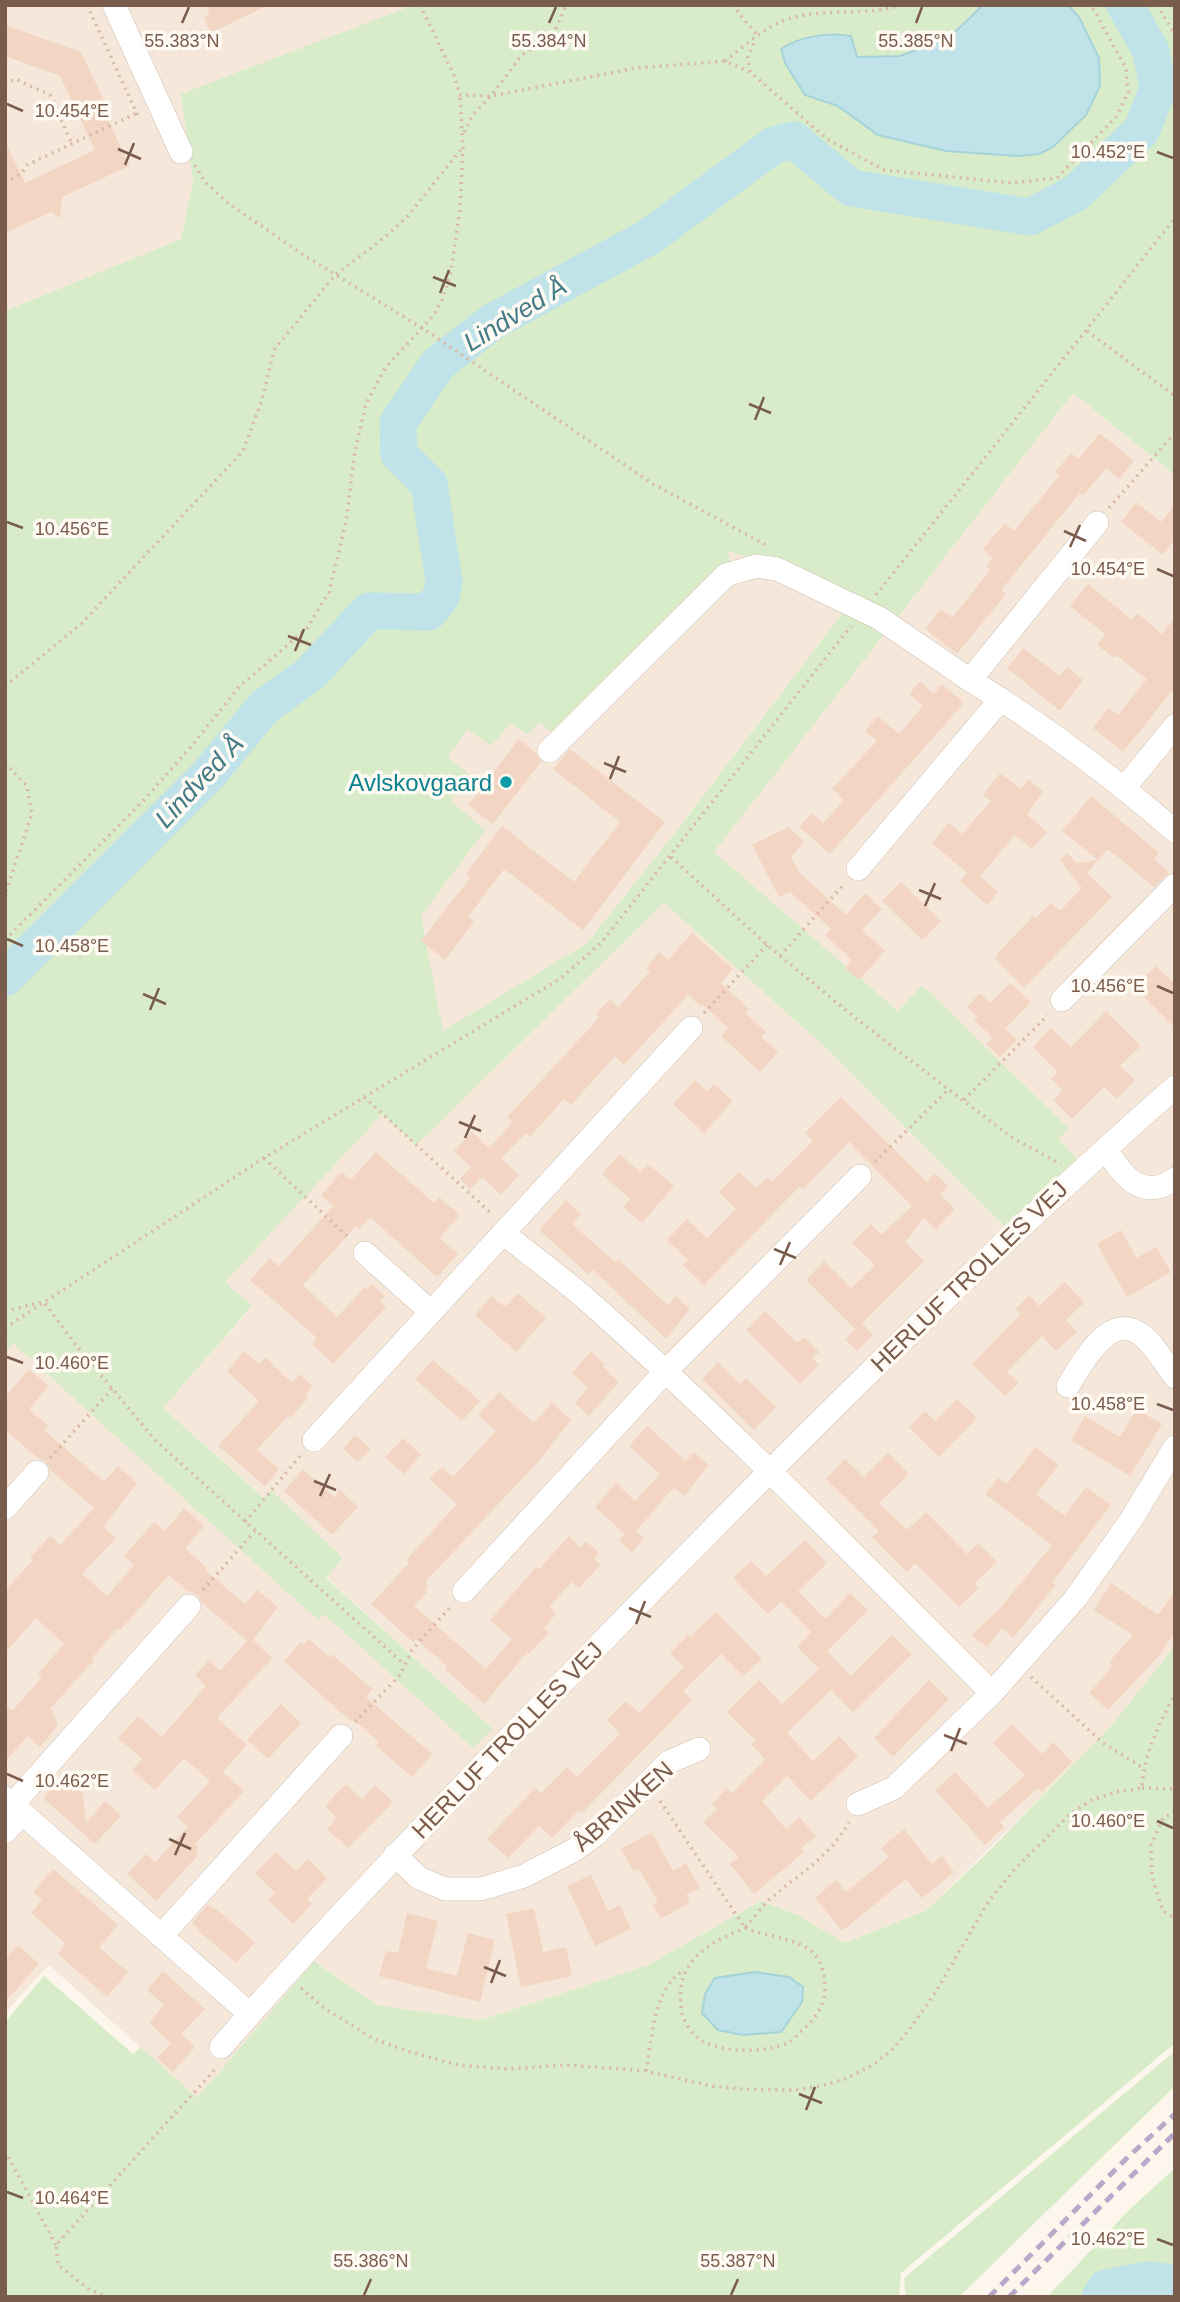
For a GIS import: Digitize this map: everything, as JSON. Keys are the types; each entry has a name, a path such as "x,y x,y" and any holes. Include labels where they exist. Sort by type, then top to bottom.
{"street":[{"path":"114,5 181,152"},
{"path":"970,680 1097,523"},
{"path":"549,751 726,575 756,566 778,569 879,618 1064,741 1175,831"},
{"path":"858,869 1001,699"},
{"path":"1125,788 1175,726"},
{"path":"1062,1000 1175,885"},
{"path":"314,1440 691,1028"},
{"name":"HERLUF TROLLES VEJ","path":"221,2047 395,1855 769,1470 1077,1173 1175,1087"},
{"path":"1106,1148 1127,1179 1145,1188 1161,1187 1175,1179"},
{"path":"464,1591 665,1372 860,1176"},
{"path":"503,1233 584,1298 665,1372 769,1470 992,1693"},
{"path":"365,1252 431,1312"},
{"path":"1068,1386 1094,1346 1111,1332 1122,1328 1133,1329 1143,1335 1175,1377"},
{"path":"858,1804 894,1788 992,1693 1074,1599 1131,1520 1175,1447"},
{"path":"5,1508 37,1472"},
{"path":"5,1832 13,1805 189,1606"},
{"path":"161,1936 341,1736"},
{"name":"ÅBRINKEN","path":"395,1855 419,1878 445,1889 481,1889 513,1880 551,1864 576,1849 595,1835 669,1762 699,1749"},
{"path":"13,1805 250,2014"}],"path":[{"path":"87,5 142,123"},
{"path":"5,940 143,801 239,687 307,628 329,592 342,545 355,451 366,404 385,368 434,315 443,298 451,271 460,210 463,147 460,95 454,75 420,5"},
{"path":"462,135 472,116 522,55 555,31 566,5"},
{"path":"732,5 757,37"},
{"path":"725,61 787,19 901,5"},
{"path":"460,95 491,96 636,68 725,61 750,72 827,139 884,170 1013,184 1057,178 1117,116 1128,92 1126,68 1091,5"},
{"path":"1157,5 1175,35"},
{"path":"750,72 748,57 757,37"},
{"path":"5,83 15,79 50,95 72,144"},
{"path":"5,182 21,174 27,165 160,103"},
{"path":"5,686 81,624 243,451 262,400 274,350 335,275 408,216 463,147"},
{"path":"181,152 191,156 205,182 228,203 335,275 422,328 653,484 774,549"},
{"path":"5,1328 264,1158 561,978 601,943 1175,218"},
{"path":"1087,331 1175,396"},
{"path":"1097,523 1175,433"},
{"path":"5,763 27,786 32,814 5,894"},
{"path":"671,856 766,945 859,1021 1014,1139 1077,1173"},
{"path":"780,956 858,869"},
{"path":"691,1028 766,945"},
{"path":"964,1100 1062,1000"},
{"path":"860,1176 948,1090"},
{"path":"364,1097 500,1221 503,1233"},
{"path":"264,1158 365,1252"},
{"path":"5,1311 44,1302"},
{"path":"44,1302 111,1389 155,1440 405,1665"},
{"path":"37,1472 111,1389"},
{"path":"245,1522 314,1440"},
{"path":"189,1606 255,1531"},
{"path":"341,1736 400,1675 412,1650 464,1591"},
{"path":"1017,1664 1103,1743 1143,1768"},
{"path":"1142,1788 1143,1768 1151,1741 1175,1693"},
{"path":"286,1975 324,2008 374,2039 458,2065 507,2069 566,2065 646,2071 711,2086 793,2090 845,2079 872,2066 891,2051 935,1993 986,1904 1014,1870 1070,1814 1092,1800 1116,1792 1142,1788 1175,1789"},
{"path":"660,1799 745,1928 768,1937 796,1941 814,1952 825,1973 825,1997 816,2017 789,2043 763,2049 728,2049 702,2041 684,2022 679,1996 684,1971"},
{"path":"646,2071 663,1997 674,1977 684,1971 697,1955 723,1937 745,1928 768,1900 812,1867 838,1842 858,1804"},
{"path":"1175,1812 1163,1818 1151,1844 1152,1877 1159,1900 1163,1911 1175,1918"},
{"path":"56,2245 219,2065 221,2047"},
{"path":"5,2151 56,2245 58,2265 90,2290 109,2297"}],"shaded area":[{"path":"5,5 406,5 407,8 181,94 193,181 181,239 5,311"},
{"path":"1073,393 1175,475 1175,1646 1104,1735 927,1910 845,1943 798,1915 760,1901 648,1965 481,2020 377,2005 314,1961 197,2098 49,1965 5,2013 5,1351 12,1342 318,1619 324,1614 493,1729 326,1577 343,1559 271,1491 265,1498 163,1408 252,1307 224,1282 382,1113 417,1144 664,903 826,1048 1077,1159 1059,1139 1067,1129 922,985 898,1011 713,852"},
{"path":"728,551 857,594 678,829 587,943 443,1031 420,916 373,626"}],"green space":[{"path":"406,5 983,5 949,38 900,56 857,57 805,95 838,106 878,135 946,151 1079,17 1068,5 1175,5 1175,475 1073,393 714,852 898,1011 922,985 1068,1128 1059,1139 1077,1159 1004,1226 826,1048 664,903 416,1145 382,1114 225,1282 252,1306 163,1408 264,1498 271,1490 343,1558 326,1578 493,1729 473,1748 324,1614 318,1620 13,1343 5,1351 5,311 181,239 193,181 181,94 406,8","holes":["728,551 857,594 678,829 587,943 443,1031 421,916 485,830 450,800 469,774 448,757 468,729 491,746 511,723 528,735 539,722 556,736 730,562"]},
{"path":"1175,1646 1175,2043 901,2273 899,2297 5,2297 5,2022 44,1976 133,2054 141,2047 197,2098 314,1961 377,2005 481,2020 648,1965 761,1901 798,1915 845,1943 927,1910 986,1854 1110,1727"},
{"path":"1175,2051 1175,2086 959,2297 906,2297 904,2278"},
{"path":"1175,2168 1175,2280 1164,2281 1147,2297 1047,2297 1129,2210"}],"water":[{"path":"983,5 1068,5 1079,17 1099,58 1100,86 1086,115 1053,147 1039,154 1019,156 946,151 878,135 838,106 805,95 785,63 781,49 806,38 842,35 851,36 857,57 900,56 949,38"},
{"path":"755,1972 789,1977 803,1987 802,2002 781,2032 743,2035 718,2030 702,2013 705,1994 715,1978"}],"building":[{"path":"205,5 269,5 210,33 204,17 210,14"},
{"path":"5,25 81,52 111,115 107,117 129,166 62,197 60,218 51,212 5,233 5,141 25,183 95,150 60,76 5,56"},
{"path":"1100,433 1134,461 1119,479 1106,468 1083,496 1080,493 1001,590 1006,594 957,654 925,629 941,609 952,618 990,570 986,566 993,558 983,549 1005,523 1014,531 1059,476 1055,472 1071,453 1078,459"},
{"path":"1136,502 1161,522 1175,504 1175,539 1163,555 1121,522"},
{"path":"1088,584 1132,620 1137,613 1162,634 1175,618 1175,687 1123,752 1093,728 1109,708 1118,715 1147,679 1116,655 1114,658 1097,645 1105,634 1070,606"},
{"path":"1023,648 1060,676 1067,667 1083,680 1060,711 1007,668"},
{"path":"920,681 934,694 942,684 964,703 830,854 799,827 812,813 823,823 844,800 832,789 877,741 865,731 878,716 899,734 923,706 909,694"},
{"name":"Avlskovgaard","path":"519,739 535,752 541,762 493,824 468,805"},
{"path":"570,749 665,822 583,930 504,869 468,917 474,922 445,960 421,941 470,878 466,874 502,826 574,882 620,822 553,769"},
{"path":"1000,773 1021,789 1028,779 1043,791 1027,815 1047,832 1032,849 1015,835 980,876 998,892 987,905 960,881 967,873 932,843 949,823 962,834 991,801 983,795"},
{"path":"1091,796 1159,853 1154,859 1169,872 1154,887 1108,849 1098,860 1062,831"},
{"path":"788,827 804,841 791,857 800,873 846,915 865,893 882,909 862,930 885,951 859,980 845,968 852,960 825,935 831,929 790,892 779,897 752,845"},
{"path":"1067,853 1077,863 1098,860 1087,873 1112,897 1024,988 995,959 998,956 996,955 1033,916 1036,918 1051,903 1060,911 1082,888 1060,860"},
{"path":"901,882 941,921 922,940 882,901"},
{"path":"692,933 733,969 721,983 749,1009 745,1013 766,1032 761,1037 778,1052 760,1072 721,1036 728,1028 688,995 624,1065 615,1056 571,1105 564,1099 530,1137 526,1133 501,1158 519,1175 501,1195 482,1177 470,1189 460,1179 471,1167 454,1151 472,1132 489,1148 513,1122 507,1117 588,1030 599,1017 596,1014 610,999 618,1007 650,971 646,968 659,952 668,960"},
{"path":"1156,966 1175,984 1175,1028 1134,987"},
{"path":"1010,983 1031,1002 1005,1029 1017,1040 1000,1057 986,1044 993,1038 974,1020 977,1017 967,1007 980,993 990,1003"},
{"path":"1106,1011 1141,1046 1120,1066 1135,1080 1117,1099 1104,1087 1072,1119 1053,1100 1063,1090 1051,1079 1058,1072 1033,1047 1051,1028 1071,1047"},
{"path":"695,1080 707,1091 714,1084 733,1101 704,1133 673,1104"},
{"path":"841,1097 927,1182 935,1173 948,1186 940,1194 955,1209 936,1229 924,1218 905,1242 924,1261 862,1323 873,1335 857,1351 845,1339 855,1329 806,1280 824,1261 851,1288 875,1265 852,1243 871,1224 881,1235 912,1206 849,1142 803,1189 800,1186 704,1285 683,1265 688,1260 667,1240 687,1219 707,1238 736,1209 719,1192 739,1172 756,1188 768,1177 772,1182 813,1141 805,1133"},
{"path":"376,1152 434,1203 439,1197 460,1215 439,1238 458,1254 437,1277 370,1217 359,1229 356,1226 303,1285 337,1317 371,1284 385,1296 380,1301 386,1307 333,1364 312,1344 317,1338 250,1280 270,1258 279,1266 333,1206 321,1195 342,1172 351,1180"},
{"path":"620,1154 640,1172 648,1164 674,1186 642,1223 623,1207 630,1199 602,1174"},
{"path":"566,1200 581,1214 572,1224 615,1262 618,1259 668,1305 676,1296 690,1309 666,1339 593,1270 589,1275 539,1230"},
{"path":"1121,1230 1137,1258 1156,1247 1171,1272 1127,1297 1097,1244"},
{"path":"1065,1282 1084,1303 1066,1320 1077,1332 1056,1351 1042,1336 1007,1372 1019,1383 1005,1396 972,1364 1021,1314 1016,1309 1029,1295 1039,1306"},
{"path":"518,1293 546,1318 516,1352 475,1315 491,1296 505,1307"},
{"path":"765,1311 797,1343 804,1337 819,1352 812,1358 819,1365 800,1384 746,1330"},
{"path":"244,1351 259,1364 265,1357 292,1383 299,1374 313,1386 305,1395 308,1398 257,1450 279,1469 265,1486 218,1446 259,1401 227,1371"},
{"path":"591,1351 619,1382 589,1416 575,1403 588,1388 572,1373"},
{"path":"433,1360 480,1401 462,1421 415,1379"},
{"path":"718,1362 740,1384 746,1378 776,1407 754,1430 702,1379"},
{"path":"29,1369 49,1386 29,1409 48,1426 44,1430 104,1482 118,1466 137,1483 103,1527 116,1538 82,1574 107,1596 134,1565 124,1556 154,1522 165,1531 184,1508 204,1526 185,1549 245,1604 257,1590 278,1607 253,1640 272,1658 217,1718 247,1745 223,1772 244,1791 195,1844 199,1847 196,1851 199,1854 156,1901 127,1874 146,1854 155,1862 188,1827 177,1817 210,1781 184,1758 155,1790 132,1770 142,1759 118,1738 138,1716 162,1737 206,1686 195,1675 209,1660 220,1671 247,1641 202,1603 198,1595 187,1591 169,1575 120,1630 118,1628 92,1658 94,1660 51,1708 58,1725 40,1747 28,1736 5,1761 5,1705 12,1711 42,1677 38,1674 64,1644 36,1618 5,1653 5,1591 50,1536 60,1545 94,1508 51,1471 46,1461 38,1458 5,1430 5,1397"},
{"path":"499,1392 534,1423 552,1403 571,1420 538,1462 425,1582 428,1585 425,1589 427,1592 414,1606 486,1669 512,1639 490,1620 536,1567 539,1569 569,1536 581,1548 586,1541 599,1553 594,1559 600,1565 579,1588 572,1582 549,1607 556,1614 544,1628 549,1632 529,1654 527,1652 484,1704 445,1669 447,1666 416,1639 413,1642 371,1604 409,1563 406,1560 457,1504 429,1479 442,1467 453,1477 496,1431 478,1415"},
{"path":"957,1399 977,1418 939,1457 909,1427 925,1411 935,1421"},
{"path":"1137,1409 1162,1424 1130,1476 1071,1440 1085,1416 1120,1437"},
{"path":"647,1426 686,1461 694,1452 709,1465 684,1496 674,1487 636,1531 644,1538 632,1552 619,1541 625,1534 595,1507 616,1483 635,1501 660,1474 629,1446"},
{"path":"355,1435 371,1449 358,1462 343,1449"},
{"path":"403,1438 421,1455 404,1474 385,1458"},
{"path":"1035,1447 1059,1465 1036,1495 1065,1516 1086,1487 1111,1505 1052,1583 1056,1585 1013,1638 1002,1628 987,1647 972,1635 1001,1607 1052,1545 985,1494 998,1478 1007,1484"},
{"path":"888,1453 909,1474 879,1503 907,1530 926,1512 967,1554 978,1543 997,1562 974,1584 979,1588 959,1607 915,1563 907,1572 872,1537 879,1531 826,1479 845,1459 864,1477"},
{"path":"303,1469 335,1498 339,1489 358,1507 332,1535 284,1491"},
{"path":"805,1540 827,1563 798,1591 825,1619 850,1593 868,1610 827,1651 851,1676 892,1635 912,1654 853,1712 831,1690 787,1733 813,1761 839,1736 858,1756 811,1801 787,1776 762,1801 786,1829 799,1817 816,1836 801,1848 804,1852 754,1894 730,1864 739,1857 703,1822 717,1809 712,1804 727,1788 732,1793 765,1760 751,1744 756,1741 727,1712 759,1680 782,1704 819,1669 797,1647 811,1632 781,1601 768,1614 733,1578 751,1561 766,1576"},
{"path":"1111,1583 1158,1615 1175,1590 1175,1632 1157,1658 1108,1710 1089,1693 1113,1666 1109,1662 1133,1635 1094,1610"},
{"path":"716,1612 762,1659 743,1676 721,1654 683,1691 692,1700 582,1813 579,1810 552,1838 539,1826 508,1858 487,1839 535,1788 541,1793 567,1767 577,1777 620,1734 607,1720 626,1701 639,1713 684,1667 670,1653"},
{"path":"309,1639 373,1689 366,1697 432,1754 412,1777 376,1746 379,1742 353,1719 351,1721 339,1711 284,1661 301,1642 304,1645"},
{"path":"929,1680 949,1699 893,1757 874,1738"},
{"path":"281,1704 301,1723 268,1759 247,1740"},
{"path":"1012,1724 1042,1754 1053,1742 1072,1762 1042,1792 1038,1788 1000,1822 1004,1827 985,1845 935,1790 955,1772 988,1808 1025,1775 993,1743"},
{"path":"63,1775 83,1793 86,1823 105,1801 120,1814 95,1844 43,1798"},
{"path":"346,1784 362,1799 375,1785 393,1802 348,1848 327,1829 337,1818 325,1806"},
{"path":"904,1829 932,1864 942,1856 954,1872 922,1898 906,1879 842,1931 815,1898 836,1880 846,1892 889,1857 881,1848"},
{"path":"652,1832 673,1871 686,1863 700,1888 686,1895 690,1902 661,1919 653,1905 658,1902 639,1869 634,1872 621,1849"},
{"path":"276,1852 296,1871 308,1859 327,1878 307,1899 312,1904 293,1924 268,1900 275,1893 255,1873"},
{"path":"53,1869 118,1925 99,1947 128,1972 107,1997 58,1954 66,1944 31,1913 42,1900 33,1892"},
{"path":"591,1875 608,1911 620,1905 631,1929 595,1946 567,1886"},
{"path":"208,1904 255,1942 236,1963 192,1923"},
{"path":"534,1908 543,1952 566,1947 572,1976 521,1987 506,1914"},
{"path":"407,1913 438,1921 426,1968 457,1976 468,1933 495,1940 480,2002 379,1976 386,1951 398,1953"},
{"path":"18,1945 39,1964 5,2002 5,1959"},
{"path":"163,1971 205,2009 181,2034 195,2047 173,2072 157,2058 171,2043 149,2023 164,2005 147,1990"}],"waterway":[{"name":"Lindved Å","path":"5,978 209,774 264,707 310,674 369,611 429,612 441,597 444,581 429,484 399,454 398,423 438,364 492,322 649,237 774,145 794,140 851,188 1030,217 1076,193 1142,130 1158,88 1151,51 1125,5"},
{"name":"Lindved Å","path":"1100,2297 1106,2288 1147,2280 1175,2283"}],"railway":[{"path":"989,2297 1127,2158 1175,2114"},
{"path":"1009,2297 1175,2133"}],"place":[{"name":"Avlskovgaard","path":"506,782"}]}
